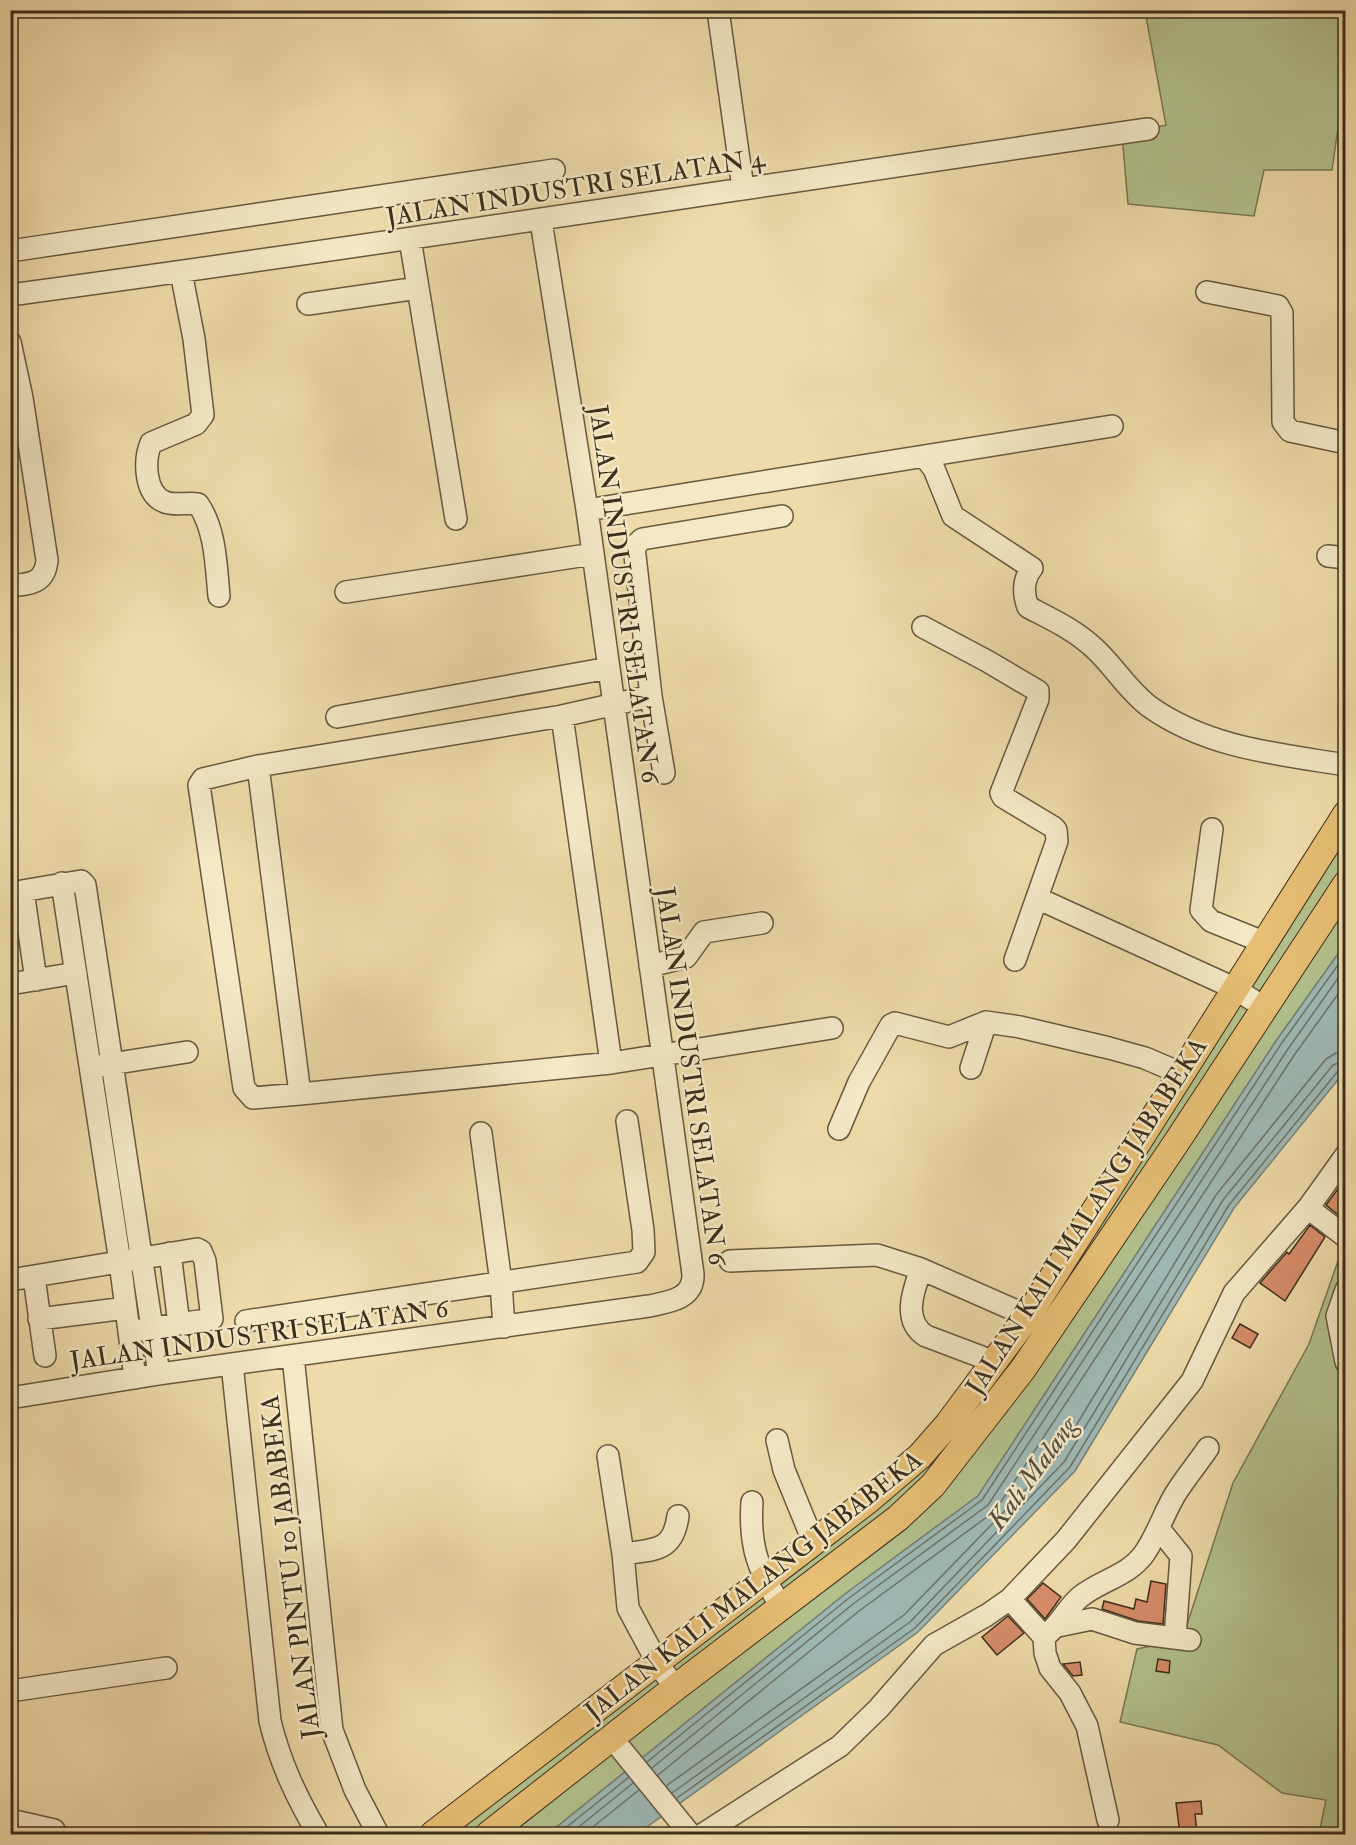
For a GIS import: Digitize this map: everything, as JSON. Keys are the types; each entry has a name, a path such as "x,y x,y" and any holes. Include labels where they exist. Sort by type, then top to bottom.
{"main road":[{"name":"JALAN KALI MALANG JABABEKA","path":"433,1834 871,1498 920,1456 948,1424 1028,1316 1346,814"},
{"name":"JALAN KALI MALANG JABABEKA","path":"489,1834 675,1688 898,1518 933,1485 1023,1369 1176,1143 1346,884"}],"street":[{"path":"718,10 743,188"},
{"name":"JALAN INDUSTRI SELATAN 4","path":"10,296 541,221 743,188 1148,129"},
{"path":"10,251 554,170"},
{"name":"JALAN INDUSTRI SELATAN 6","path":"10,1398 159,1374 649,1306 680,1298 690,1289 693,1274 614,703 587,510 541,221"},
{"path":"410,239 456,519"},
{"path":"181,272 194,339 203,415 196,424 151,443 146,462 151,488 157,497 167,503 198,504 204,512 213,549 219,596"},
{"path":"308,304 418,288"},
{"path":"1207,292 1278,306 1282,313 1283,422 1290,431 1346,443"},
{"path":"10,342 22,398 47,560 46,573 38,581 10,586"},
{"path":"587,510 1112,426"},
{"path":"924,456 934,469 954,516 1032,568 1027,574 1024,593 1028,606 1072,630 1094,648 1134,694 1152,708 1215,741 1251,750 1346,765"},
{"path":"664,773 651,696 634,547 637,542 782,516"},
{"path":"346,592 593,554"},
{"path":"923,627 987,660 1038,691 1038,699 1001,790 1003,797 1056,830 1057,841 1015,960"},
{"path":"337,717 609,668"},
{"path":"651,696 562,716 258,766 203,779 199,785 244,1088 253,1098 611,1063 832,1028"},
{"path":"562,716 611,1063"},
{"path":"258,766 300,1094"},
{"path":"1212,828 1201,910 1211,921 1263,942"},
{"path":"62,883 120,1262 135,1378"},
{"path":"36,980 17,892 62,883 84,883 159,1374"},
{"path":"1037,898 1234,988 1264,1008"},
{"path":"650,966 686,957 704,932 762,923"},
{"path":"10,984 36,980 97,959"},
{"path":"839,1129 859,1082 893,1024 950,1037 986,1022 1109,1048 1145,1058 1180,1073"},
{"path":"971,1068 986,1022"},
{"path":"89,1068 187,1052"},
{"path":"246,1322 637,1263 642,1258 643,1230 627,1120"},
{"path":"481,1133 501,1282 504,1327"},
{"path":"612,1738 693,1833 840,1746 879,1708 934,1646 1010,1599 1066,1540 1192,1381 1234,1293 1308,1208 1346,1155"},
{"path":"1308,1208 1346,1237"},
{"path":"10,1280 197,1249 204,1254 213,1318 129,1331"},
{"path":"170,1253 178,1324"},
{"path":"730,1262 877,1255 921,1269 1028,1316"},
{"path":"921,1269 912,1302 911,1316 917,1329 926,1336 995,1362"},
{"path":"34,1277 45,1356"},
{"path":"1346,1290 1336,1316 1346,1362"},
{"path":"39,1319 126,1308"},
{"name":"JALAN PINTU 10 JABABEKA","path":"293,1356 333,1730 346,1768 378,1834"},
{"name":"JALAN PINTU 10 JABABEKA","path":"232,1364 270,1721 278,1752 290,1783 318,1834"},
{"path":"777,1440 784,1470 813,1541"},
{"path":"1108,1820 1087,1726 1068,1690 1056,1679 1045,1653 1051,1632 1078,1599 1130,1569 1160,1530 1176,1492 1208,1448"},
{"path":"608,1456 623,1554 628,1608 657,1662 675,1688"},
{"path":"752,1502 751,1540 764,1578 782,1608"},
{"path":"623,1554 648,1550 670,1541 675,1533 678,1516"},
{"path":"1051,1632 1092,1619 1135,1633 1183,1639 1181,1556 1160,1530"},
{"path":"1010,1599 1051,1632"},
{"path":"10,1691 166,1668"},
{"path":"10,1820 54,1830"}],"green space":[{"path":"1145,11 1345,11 1345,120 1339,121 1332,170 1264,170 1254,216 1128,204 1122,135 1166,125"},
{"path":"1345,814 1345,944 1276,1041 978,1496 845,1594 548,1834 433,1834 920,1456"},
{"path":"1345,1248 1345,1834 1319,1834 1326,1800 1282,1793 1218,1745 1120,1722 1137,1649 1182,1640 1233,1483 1309,1344 1339,1258"}],"water":[{"name":"Kali Malang","path":"1345,944 1345,1071 1234,1208 1075,1471 918,1632 637,1834 548,1834 845,1594 978,1496 1276,1041"}],"building":[{"path":"1346,1178 1346,1212 1341,1217 1326,1205"},
{"path":"1310,1225 1325,1237 1285,1301 1260,1283 1287,1252 1289,1254"},
{"path":"1240,1324 1258,1334 1250,1348 1232,1338"},
{"path":"1151,1581 1166,1584 1163,1624 1138,1621 1102,1609 1104,1601 1134,1609 1136,1599 1147,1602"},
{"path":"1043,1583 1061,1597 1045,1619 1027,1599"},
{"path":"1008,1616 1024,1633 997,1655 982,1637"},
{"path":"1158,1659 1170,1661 1169,1673 1156,1671"},
{"path":"1080,1662 1082,1675 1073,1676 1063,1664"},
{"path":"1201,1801 1202,1814 1195,1814 1197,1832 1180,1834 1176,1803"}]}
